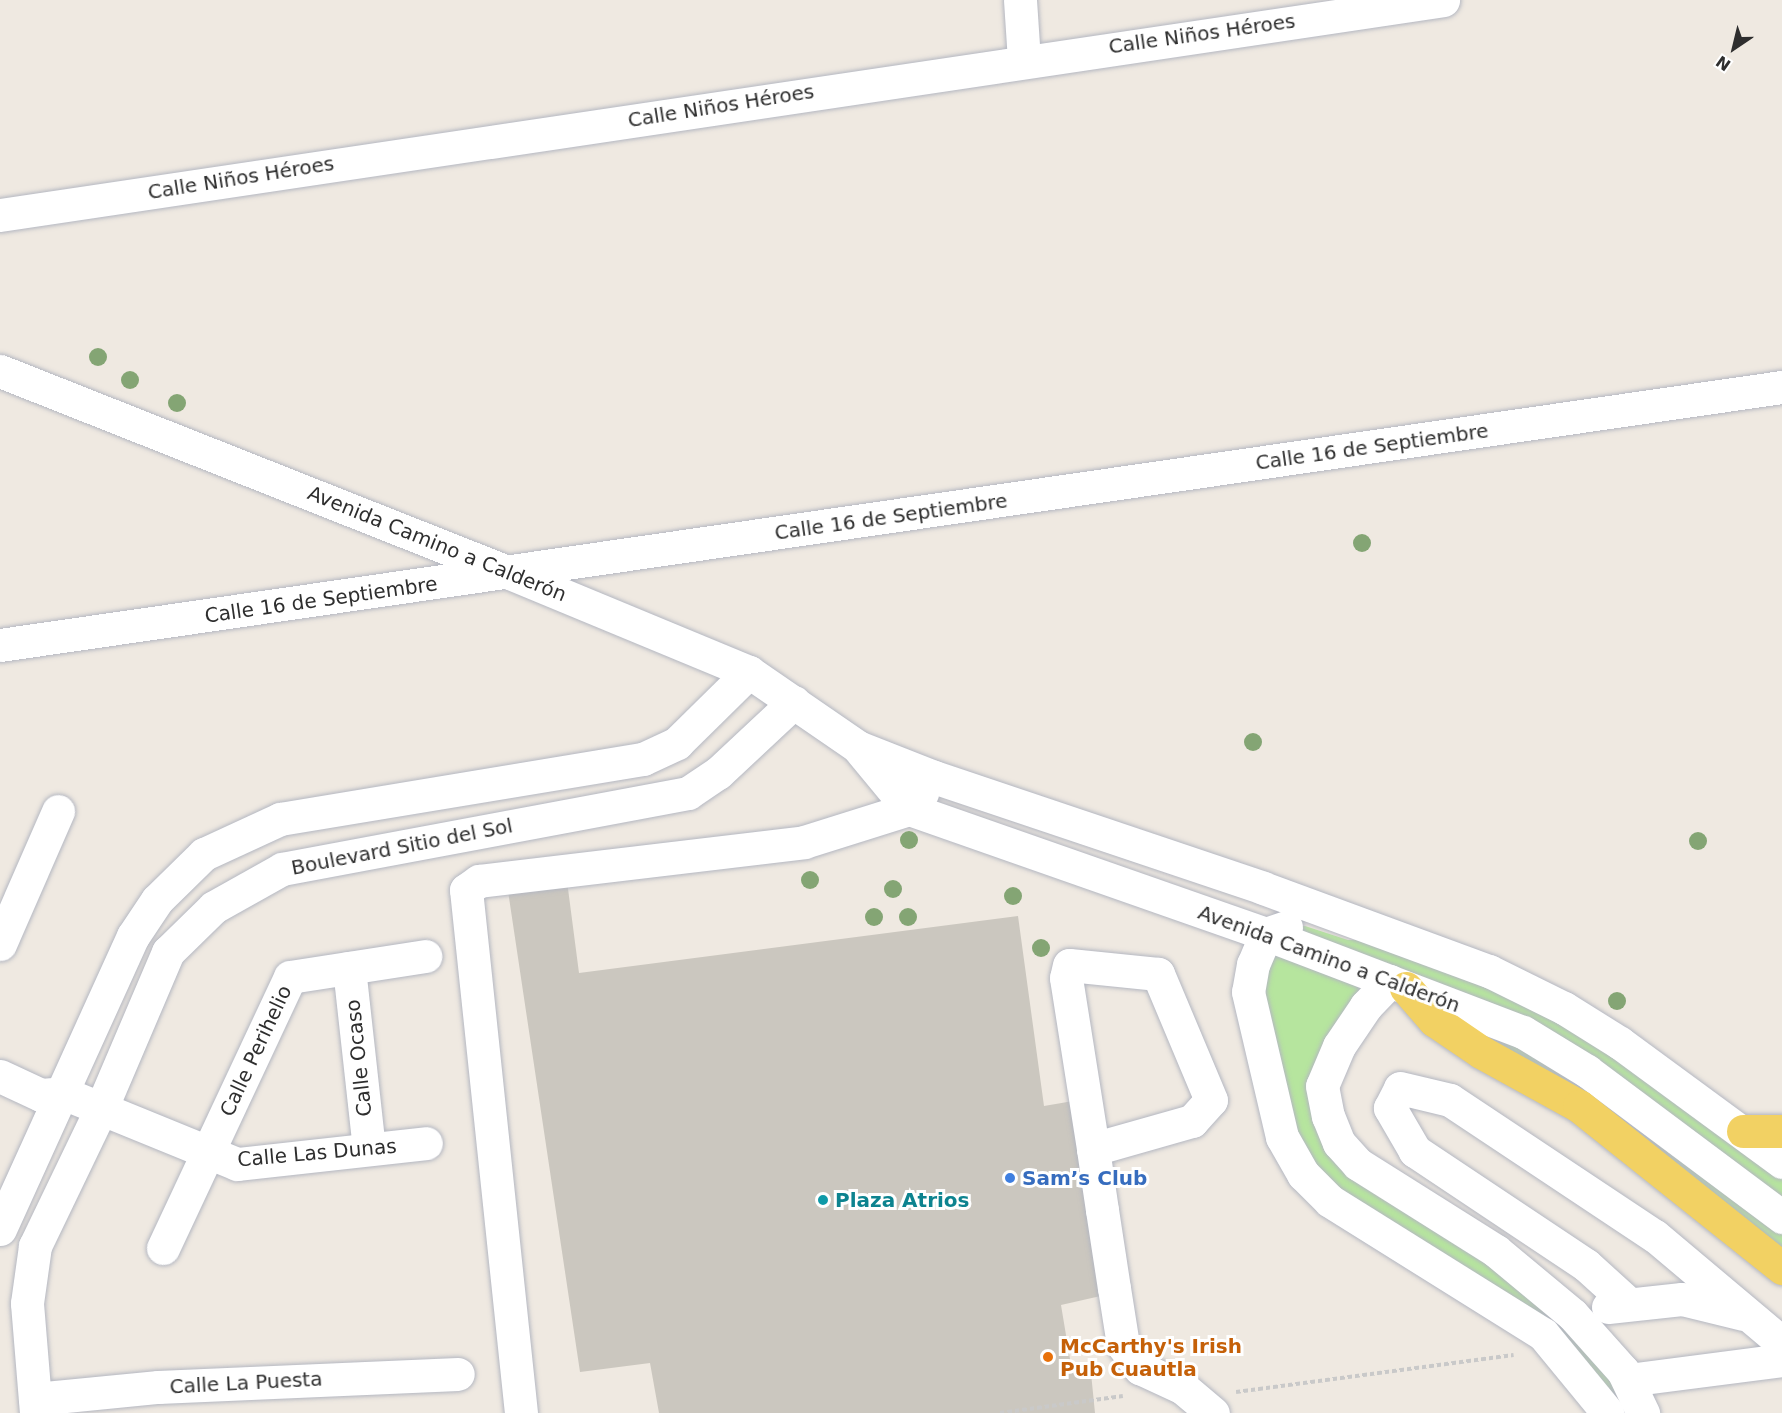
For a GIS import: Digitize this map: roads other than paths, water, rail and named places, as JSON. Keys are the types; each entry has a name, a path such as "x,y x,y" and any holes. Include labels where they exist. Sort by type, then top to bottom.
{"main road":[{"path":"1398,984 1434,1020 1481,1052 1579,1107 1782,1268"},
{"path":"1743,1131 1782,1131"}],"street":[{"path":"1020,0 1024,60"},
{"name":"Calle Niños Héroes","path":"0,215 1024,60 1443,0"},
{"name":"Avenida Camino a Calderón","path":"0,371 510,573 748,672 858,747 934,777 1396,936 1489,971 1564,1008 1743,1131 1782,1162"},
{"name":"Calle 16 de Septiembre","path":"0,645 510,573 1782,387"},
{"path":"0,1229 133,936 157,900 204,854 280,819 643,759 676,743 748,672"},
{"name":"Boulevard Sitio del Sol","path":"35,1406 21,1267 101,1109 168,952 214,907 282,870 688,793 718,773 794,702"},
{"name":"Avenida Camino a Calderón","path":"858,747 909,809 1266,934 1523,1032 1587,1071 1782,1217"},
{"path":"521,1413 466,890 479,881 804,842 909,809 934,777"},
{"path":"0,944 7,912 58,811"},
{"path":"1396,936 1348,940 1305,926 1284,927 1266,934 1253,964 1248,992 1282,1137 1303,1174 1330,1201 1549,1342 1608,1413"},
{"name":"Calle Perihelio","path":"163,1248 290,977 425,956"},
{"path":"1093,1149 1192,1121 1210,1100 1158,974 1069,965 1066,978 1123,1345 1140,1368 1222,1406"},
{"name":"Calle Ocaso","path":"349,968 369,1148"},
{"path":"1398,984 1366,1006 1339,1046 1322,1086 1328,1116 1340,1143 1358,1164 1496,1251 1569,1312 1628,1380 1643,1413"},
{"path":"0,1076 41,1095 63,1093"},
{"path":"1629,1304 1586,1265 1415,1151 1390,1108 1400,1088 1450,1100 1654,1236 1782,1343"},
{"name":"Calle Las Dunas","path":"63,1093 237,1164 426,1143"},
{"path":"0,1251 21,1267"},
{"path":"1549,1342 1569,1312 1629,1304 1682,1299 1751,1316"},
{"path":"1628,1380 1782,1359"},
{"name":"Calle La Puesta","path":"35,1406 159,1400 458,1374"}],"place":[{"name":"Sam’s Club","path":"1010,1178"},
{"name":"Plaza Atrios","path":"823,1200"},
{"name":"McCarthy's Irish Pub Cuautla","path":"1048,1357"}]}
